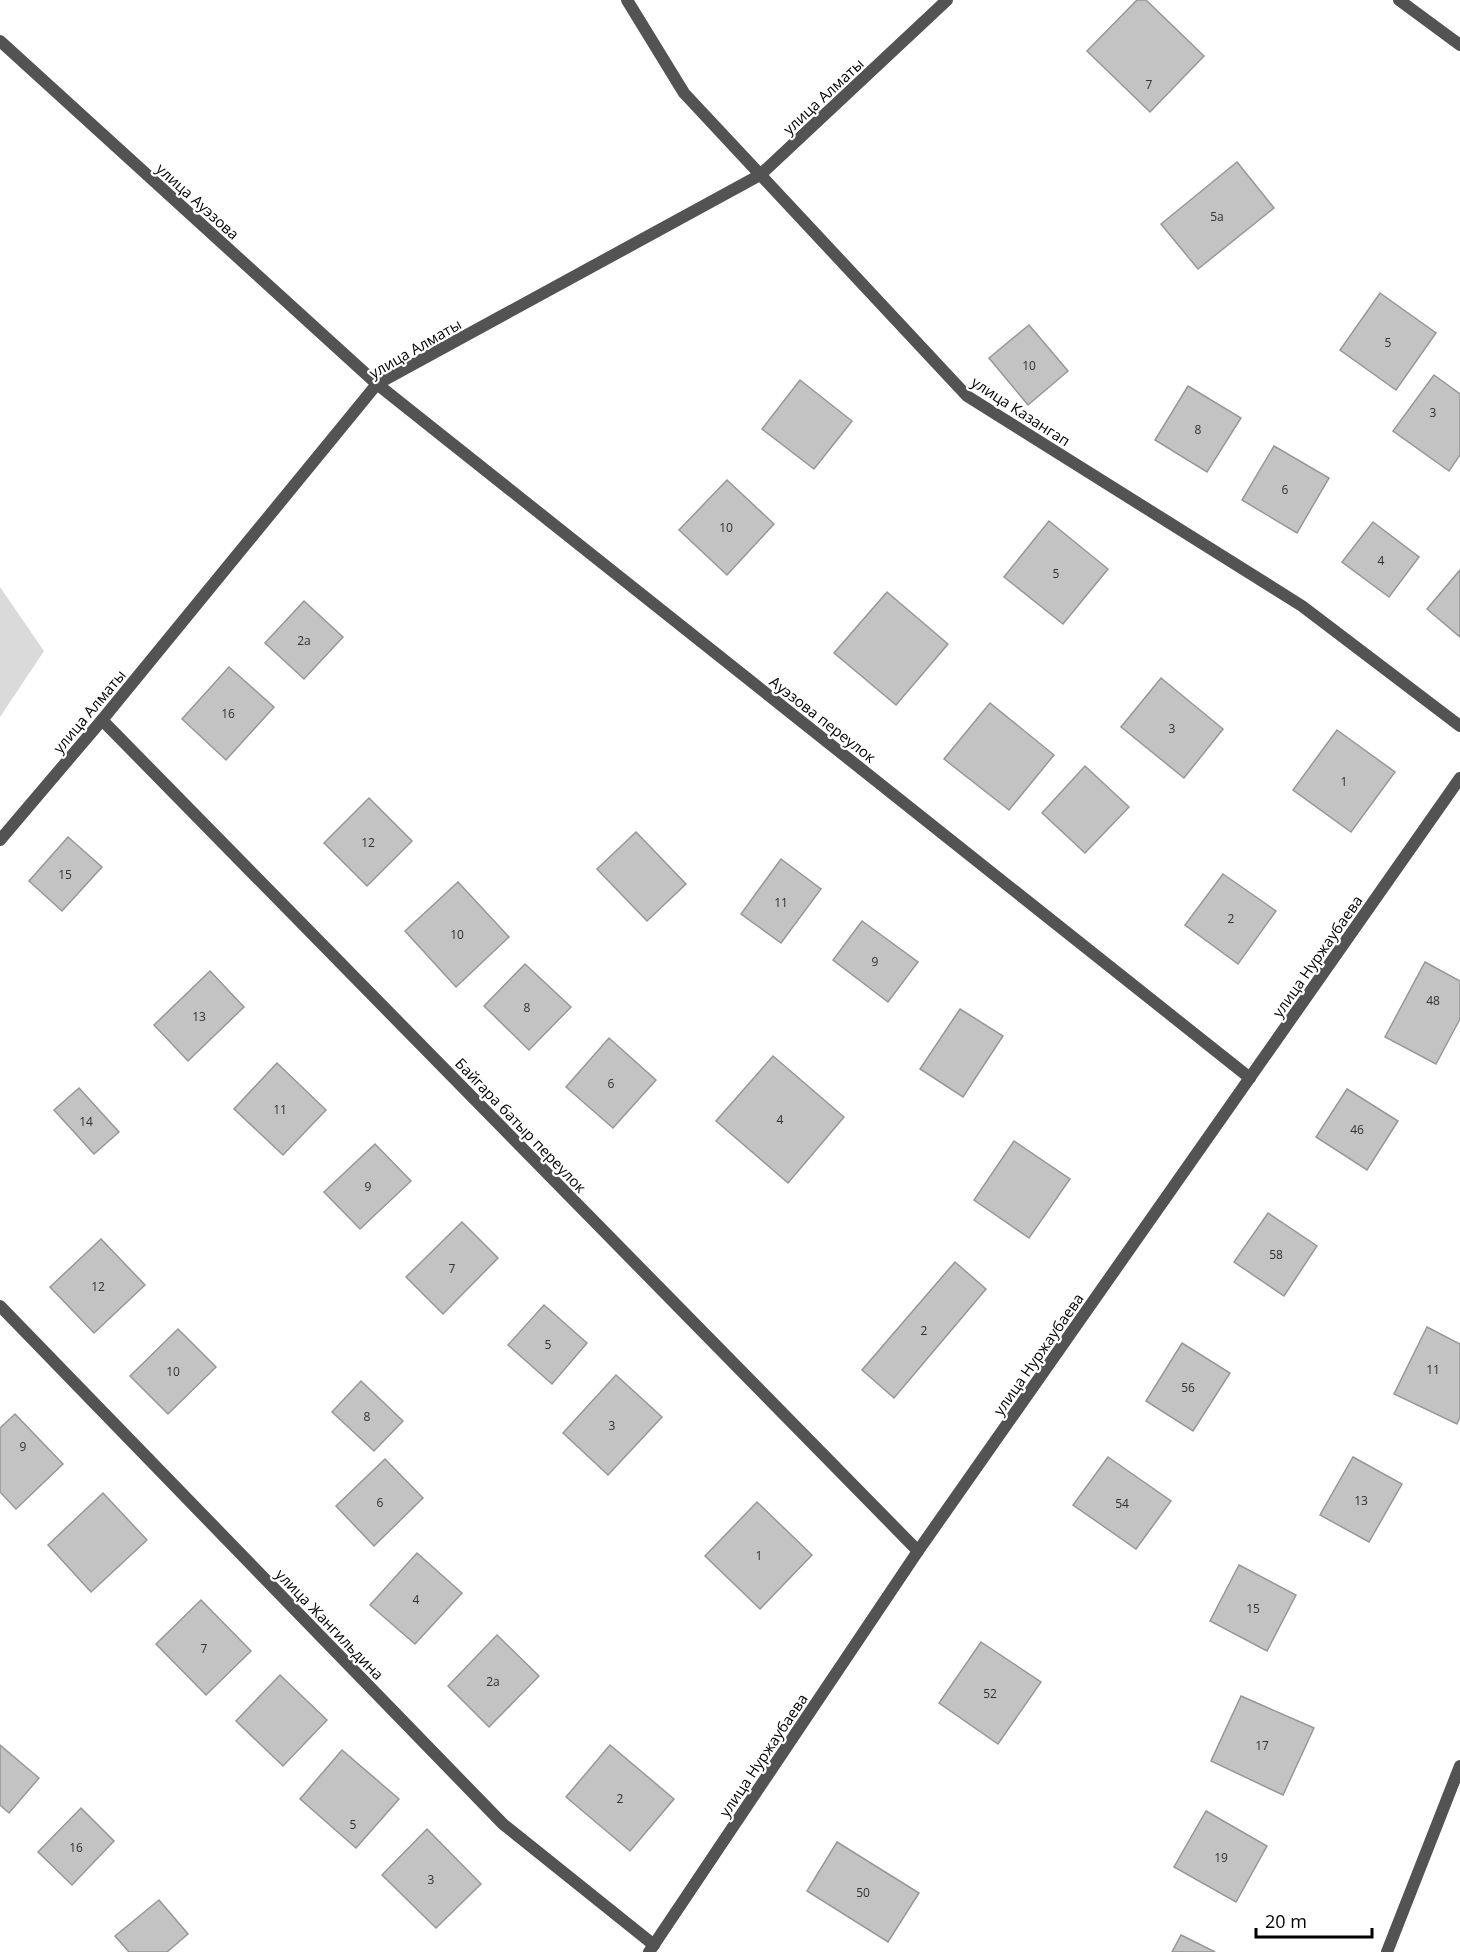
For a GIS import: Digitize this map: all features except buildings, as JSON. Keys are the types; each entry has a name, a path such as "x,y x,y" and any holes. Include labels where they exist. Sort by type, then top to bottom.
{"street":[{"name":"улица Казангап","path":"627,0 684,93 967,396 1302,606 1460,726"},
{"name":"улица Алматы","path":"0,840 102,720 376,384 760,175 947,0"},
{"path":"1399,0 1460,45"},
{"name":"улица Ауэзова","path":"0,40 376,384"},
{"name":"Ауэзова переулок","path":"376,384 1250,1078"},
{"name":"Байгара батыр переулок","path":"102,720 918,1551"},
{"name":"улица Нуржаубаева","path":"652,1948 918,1551 1460,778"},
{"name":"улица Жангильдина","path":"0,1306 503,1824 652,1948"},
{"path":"1387,1952 1460,1766"}],"shaded area":[{"path":"0,587 44,651 0,717"}]}
